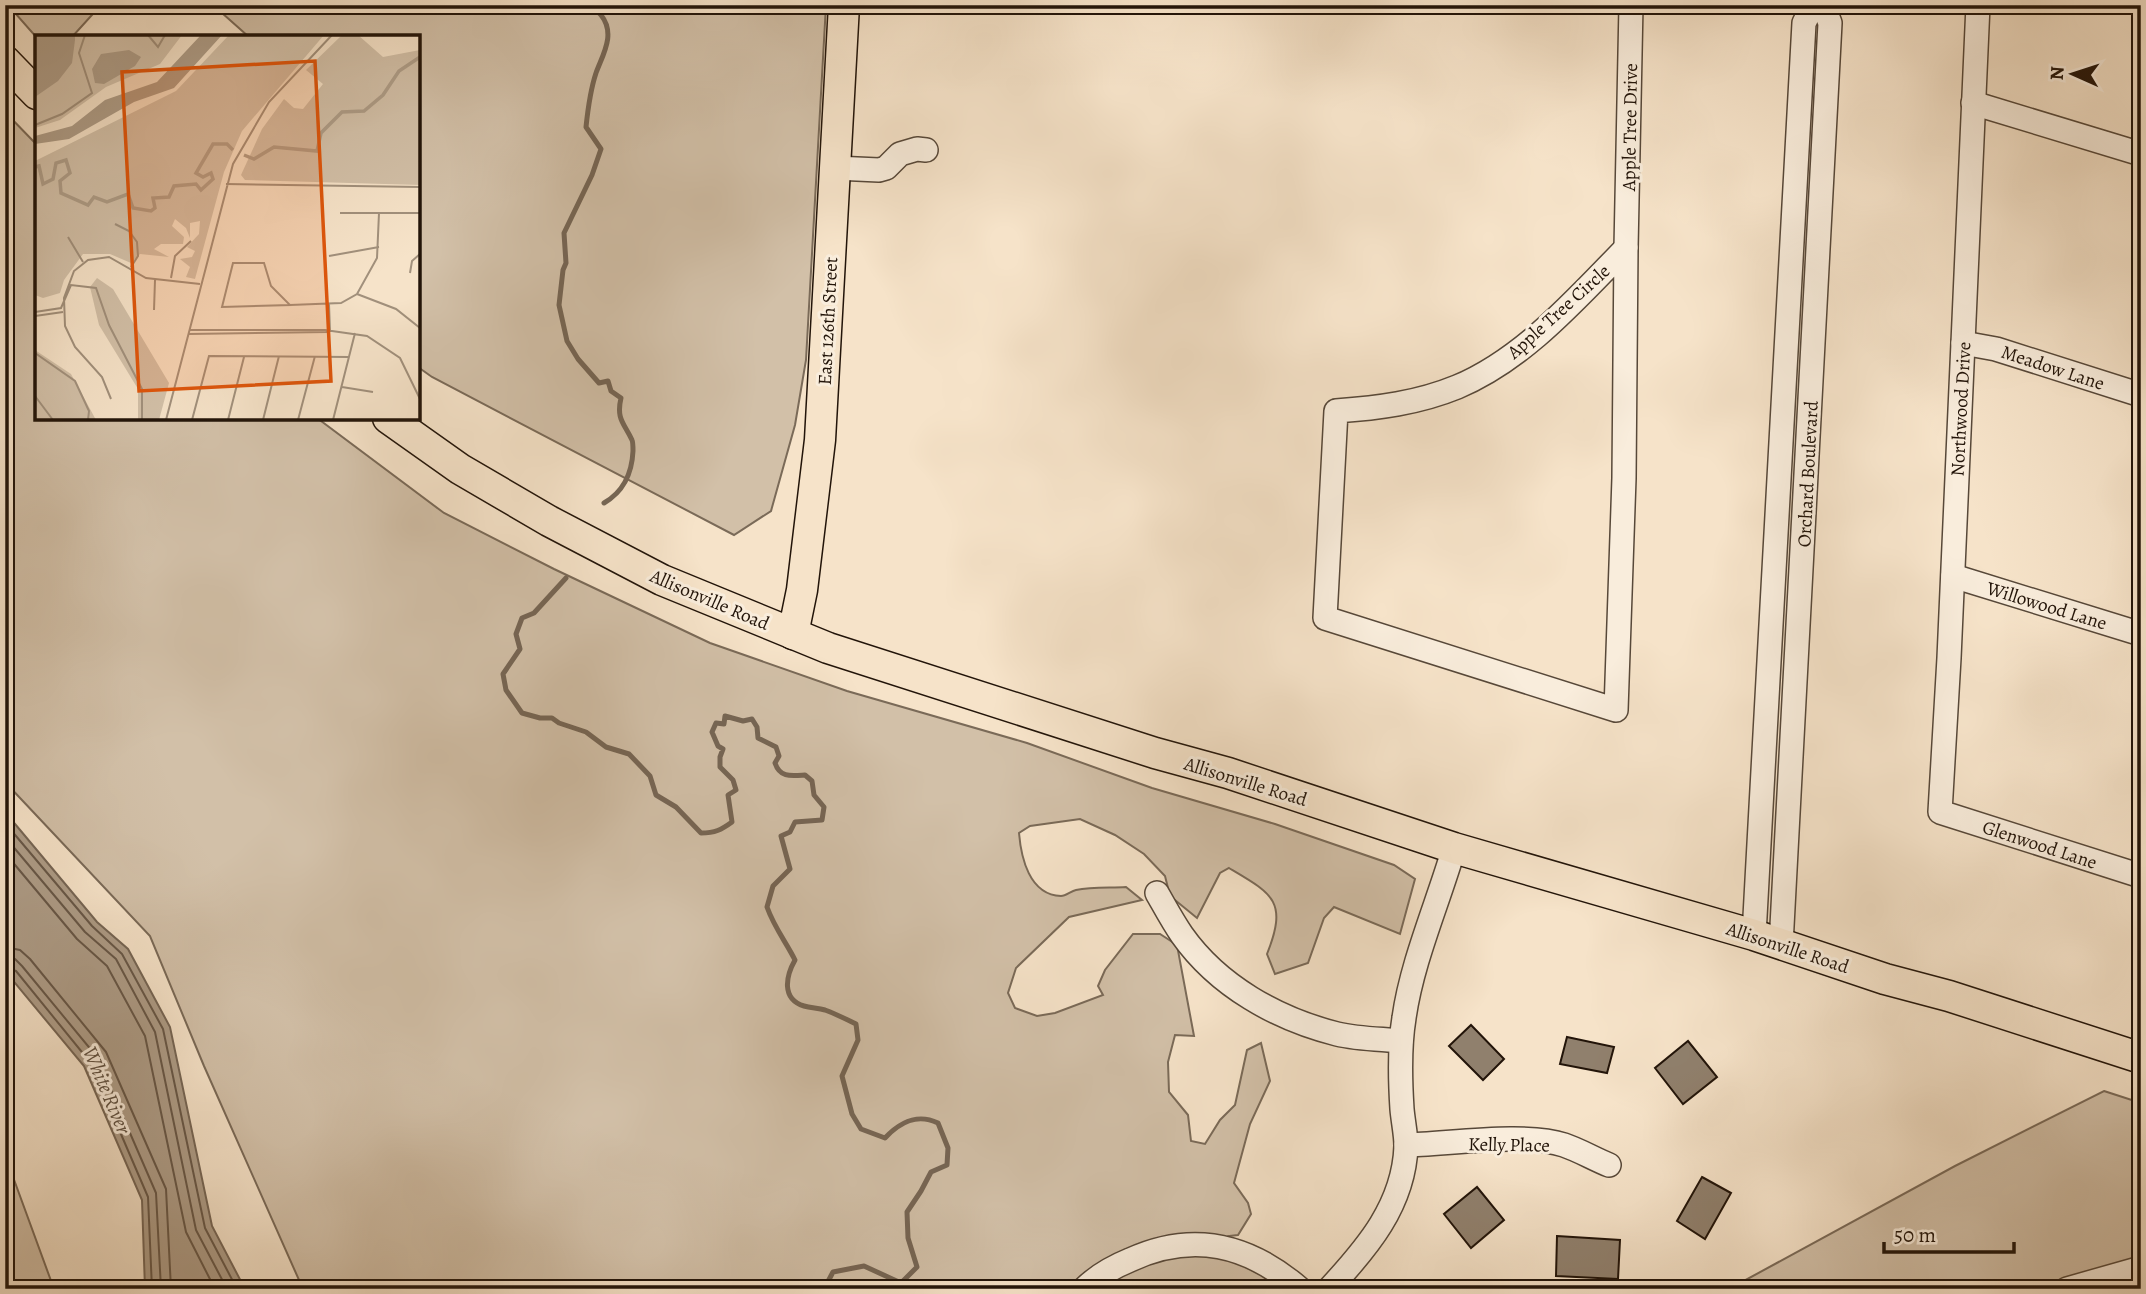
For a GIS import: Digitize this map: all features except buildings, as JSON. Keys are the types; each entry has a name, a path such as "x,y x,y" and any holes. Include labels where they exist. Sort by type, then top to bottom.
{"main road":[{"name":"East 126th Street","path":"793,634 802,590 820,440 844,5"},
{"path":"5,61 35,92"},
{"name":"Allisonville Road","path":"391,420 460,469 549,521 662,580 828,648 1155,753 1228,773 1454,848 1767,940 2141,1058"}],"street":[{"name":"Apple Tree Drive","path":"1626,248 1631,5"},
{"name":"Orchard Boulevard","path":"1767,940 1803,36 1804,23 1813,5"},
{"name":"Orchard Boulevard","path":"1767,940 1830,23 1824,5"},
{"name":"Northwood Drive","path":"1940,812 1978,5"},
{"path":"1973,103 2141,154"},
{"path":"835,168 879,170 886,168 900,154 926,149"},
{"name":"Apple Tree Circle","path":"1626,248 1624,478 1616,710 1325,618 1336,411 1405,403 1458,386 1488,371 1546,327 1626,248"},
{"name":"Meadow Lane","path":"1963,343 1996,349 2141,395"},
{"name":"Willowood Lane","path":"1953,576 2141,634"},
{"name":"Glenwood Lane","path":"1940,812 2141,876"},
{"path":"1329,1289 1373,1239 1392,1208 1406,1145 1400,1066 1408,995 1454,848"},
{"path":"1157,893 1183,935 1206,962 1233,986 1258,1003 1285,1016 1337,1034 1401,1041"},
{"name":"Kelly Place","path":"1406,1145 1501,1140 1545,1142 1563,1144 1609,1165"},
{"path":"1084,1289 1115,1266 1149,1251 1197,1244 1239,1251 1275,1268 1300,1289"},
{"path":"2067,1289 2141,1268"}],"shaded area":[{"path":"8,5 101,5 74,35 35,36"},
{"path":"213,5 826,5 806,360 795,425 771,511 734,535 420,368 420,35 247,35"},
{"path":"5,112 35,143 35,420 320,420 444,513 710,643 847,691 1027,743 1152,788 1275,824 1394,865 1415,879 1400,934 1334,907 1324,918 1308,963 1275,974 1267,954 1276,922 1276,910 1266,893 1229,868 1220,873 1197,918 1170,896 1165,876 1144,854 1115,835 1080,819 1030,826 1019,833 1029,873 1041,889 1050,894 1061,896 1082,889 1126,887 1142,900 1069,917 1016,968 1008,993 1015,1008 1037,1016 1055,1013 1103,995 1098,986 1105,970 1133,934 1160,934 1177,945 1194,1036 1175,1035 1168,1062 1169,1092 1188,1115 1191,1141 1205,1144 1220,1120 1235,1105 1247,1050 1261,1043 1270,1081 1250,1124 1234,1183 1248,1203 1251,1214 1238,1235 1229,1236 1275,1289 303,1289 204,1066 150,936 5,782"},
{"path":"2104,1091 2141,1103 2141,1289 1729,1289 1955,1166"},
{"path":"5,1155 54,1289 5,1289"}],"water":[{"name":"White River","path":"5,812 97,922 128,949 170,1027 212,1226 245,1289 145,1289 142,1200 84,1066 5,971"}],"waterway":[{"path":"587,5 601,15 608,29 607,44 592,86 586,127 601,149 592,175 564,233 566,263 559,305 567,341 578,359 599,383 608,381 611,391 621,398 620,416 632,441 632,459 625,481 611,499 604,503"},
{"path":"566,578 534,613 522,618 516,634 520,649 503,674 506,690 522,713 552,718 586,732 606,747 629,754 650,776 656,795 676,807 701,833 718,831 732,822 728,795 736,790 733,780 720,767 723,749 718,746 712,732 716,723 724,724 725,716 743,721 752,719 757,727 758,738 776,747 779,756 775,763 777,768 783,774 805,775 812,781 814,795 824,807 822,820 795,822 790,832 781,836 790,869 773,886 767,907 795,960 789,973 789,993 797,1003 825,1010 856,1024 858,1040 842,1076 852,1114 861,1129 885,1138 909,1121 930,1120 938,1123 948,1148 947,1165 931,1172 907,1212 908,1238 917,1267 901,1283 864,1266 833,1272 824,1289"}]}
